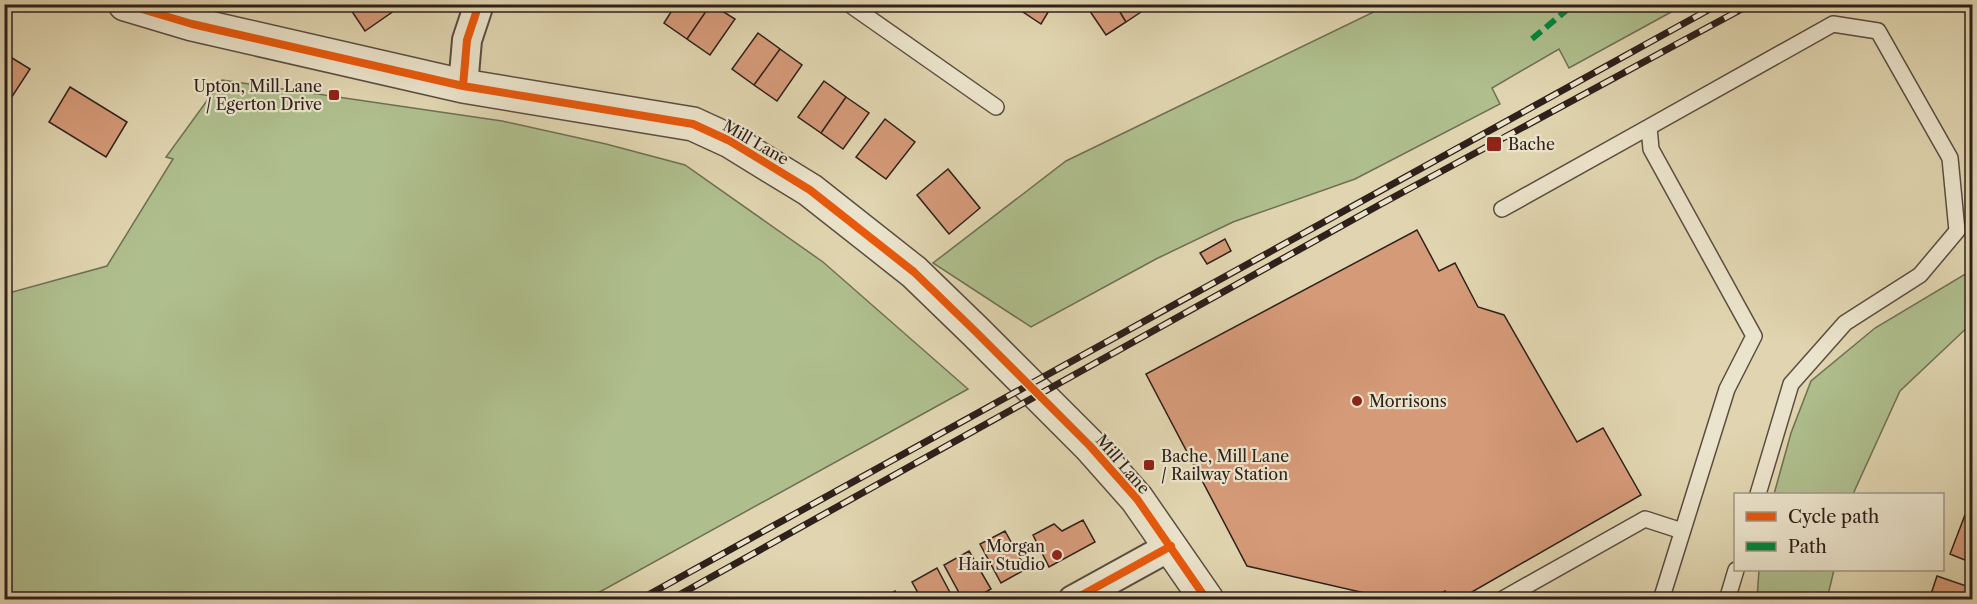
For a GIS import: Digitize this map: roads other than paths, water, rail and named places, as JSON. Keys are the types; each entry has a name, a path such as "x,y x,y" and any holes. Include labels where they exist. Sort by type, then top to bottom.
{"street":[{"name":"Mill Lane","path":"125,4 192,24 463,86 693,124 730,141 810,190 914,272 1090,446 1137,499 1208,600"},
{"path":"463,86 467,40 476,6"},
{"path":"1073,600 1171,546"}],"lane":[{"path":"849,4 996,107"},
{"path":"1502,209 1833,24 1878,31 1950,158 1957,231 1920,275 1845,323 1791,384 1759,493"},
{"path":"1649,127 1651,149 1754,336 1727,389 1660,600"},
{"path":"1501,600 1645,519 1682,531"},
{"path":"1727,600 1736,571"}],"railway":[{"path":"639,600 1719,4"},
{"path":"670,600 1381,204 1751,4"}],"place":[{"name":"Upton, Mill Lane / Egerton Drive","path":"334,95"},
{"name":"Bache","path":"1494,144"},
{"name":"Morrisons","path":"1357,401"},
{"name":"Bache, Mill Lane / Railway Station","path":"1149,465"},
{"name":"Morgan Hair Studio","path":"1057,555"}]}
